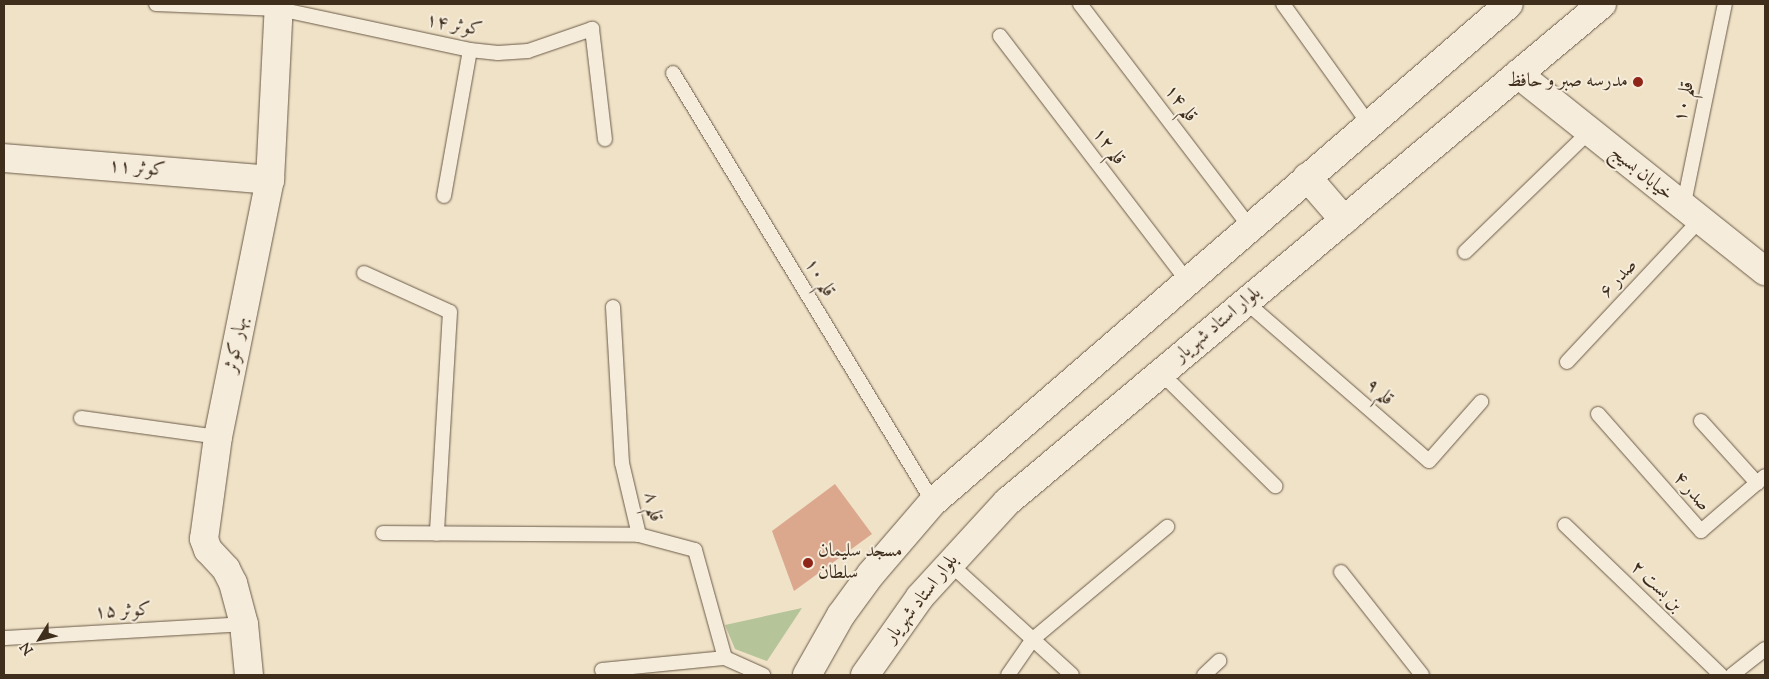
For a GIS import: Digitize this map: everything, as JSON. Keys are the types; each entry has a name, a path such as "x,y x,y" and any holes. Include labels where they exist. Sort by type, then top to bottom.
{"main road":[{"path":"807,675 861,588 933,502 1509,4"},
{"name":"بلوار استاد شهریار","path":"865,675 896,628 949,563 1007,502 1602,4"},
{"name":"بهار کوثر","path":"249,675 244,624 233,583 226,569 208,550 204,539 218,438 270,180 279,6"},
{"name":"خیابان بسیج","path":"1518,74 1691,215 1765,271"},
{"name":"کوثر ۱۱","path":"4,158 270,180"},
{"path":"1307,177 1344,220"}],"lane":[{"name":"کوثر ۱۴","path":"156,4 279,6 470,50 528,51 592,29 605,139"},
{"name":"قلم ۱۴","path":"1080,4 1250,227"},
{"path":"1283,4 1369,124"},
{"name":"قلم ۱۰","path":"1691,215 1725,4"},
{"name":"قلم ۱۲","path":"1000,36 1187,281"},
{"path":"444,196 470,50"},
{"name":"قلم ۱۰","path":"673,73 933,502"},
{"path":"1465,252 1589,132"},
{"name":"صدر ۶","path":"1567,362 1691,215"},
{"path":"364,274 450,312 437,534"},
{"name":"قلم ۹","path":"1246,302 1428,461 1481,402"},
{"name":"قلم ۸","path":"613,307 622,463 639,535 695,550 725,658"},
{"path":"1161,372 1275,486"},
{"name":"صدر ۴","path":"1598,414 1701,531 1761,480"},
{"path":"82,418 218,438"},
{"path":"1701,421 1761,480"},
{"name":"بن بست ۲","path":"1565,525 1721,675"},
{"path":"1008,675 1033,639 1167,527"},
{"path":"383,533 639,535"},
{"path":"949,563 1072,675"},
{"path":"1341,572 1422,675"},
{"name":"کوثر ۱۵","path":"4,638 244,624"},
{"path":"1732,675 1765,649"},
{"path":"602,670 725,658 763,675"},
{"path":"1204,675 1219,661"}],"green space":[{"path":"802,608 767,661 735,649 725,625"}],"building":[{"name":"مسجد سلیمان سلطان","path":"835,484 872,534 794,591 772,531"}],"place":[{"name":"مدرسه صبر و حافظ","path":"1638,82"},
{"name":"مسجد سلیمان سلطان","path":"808,563"}]}
